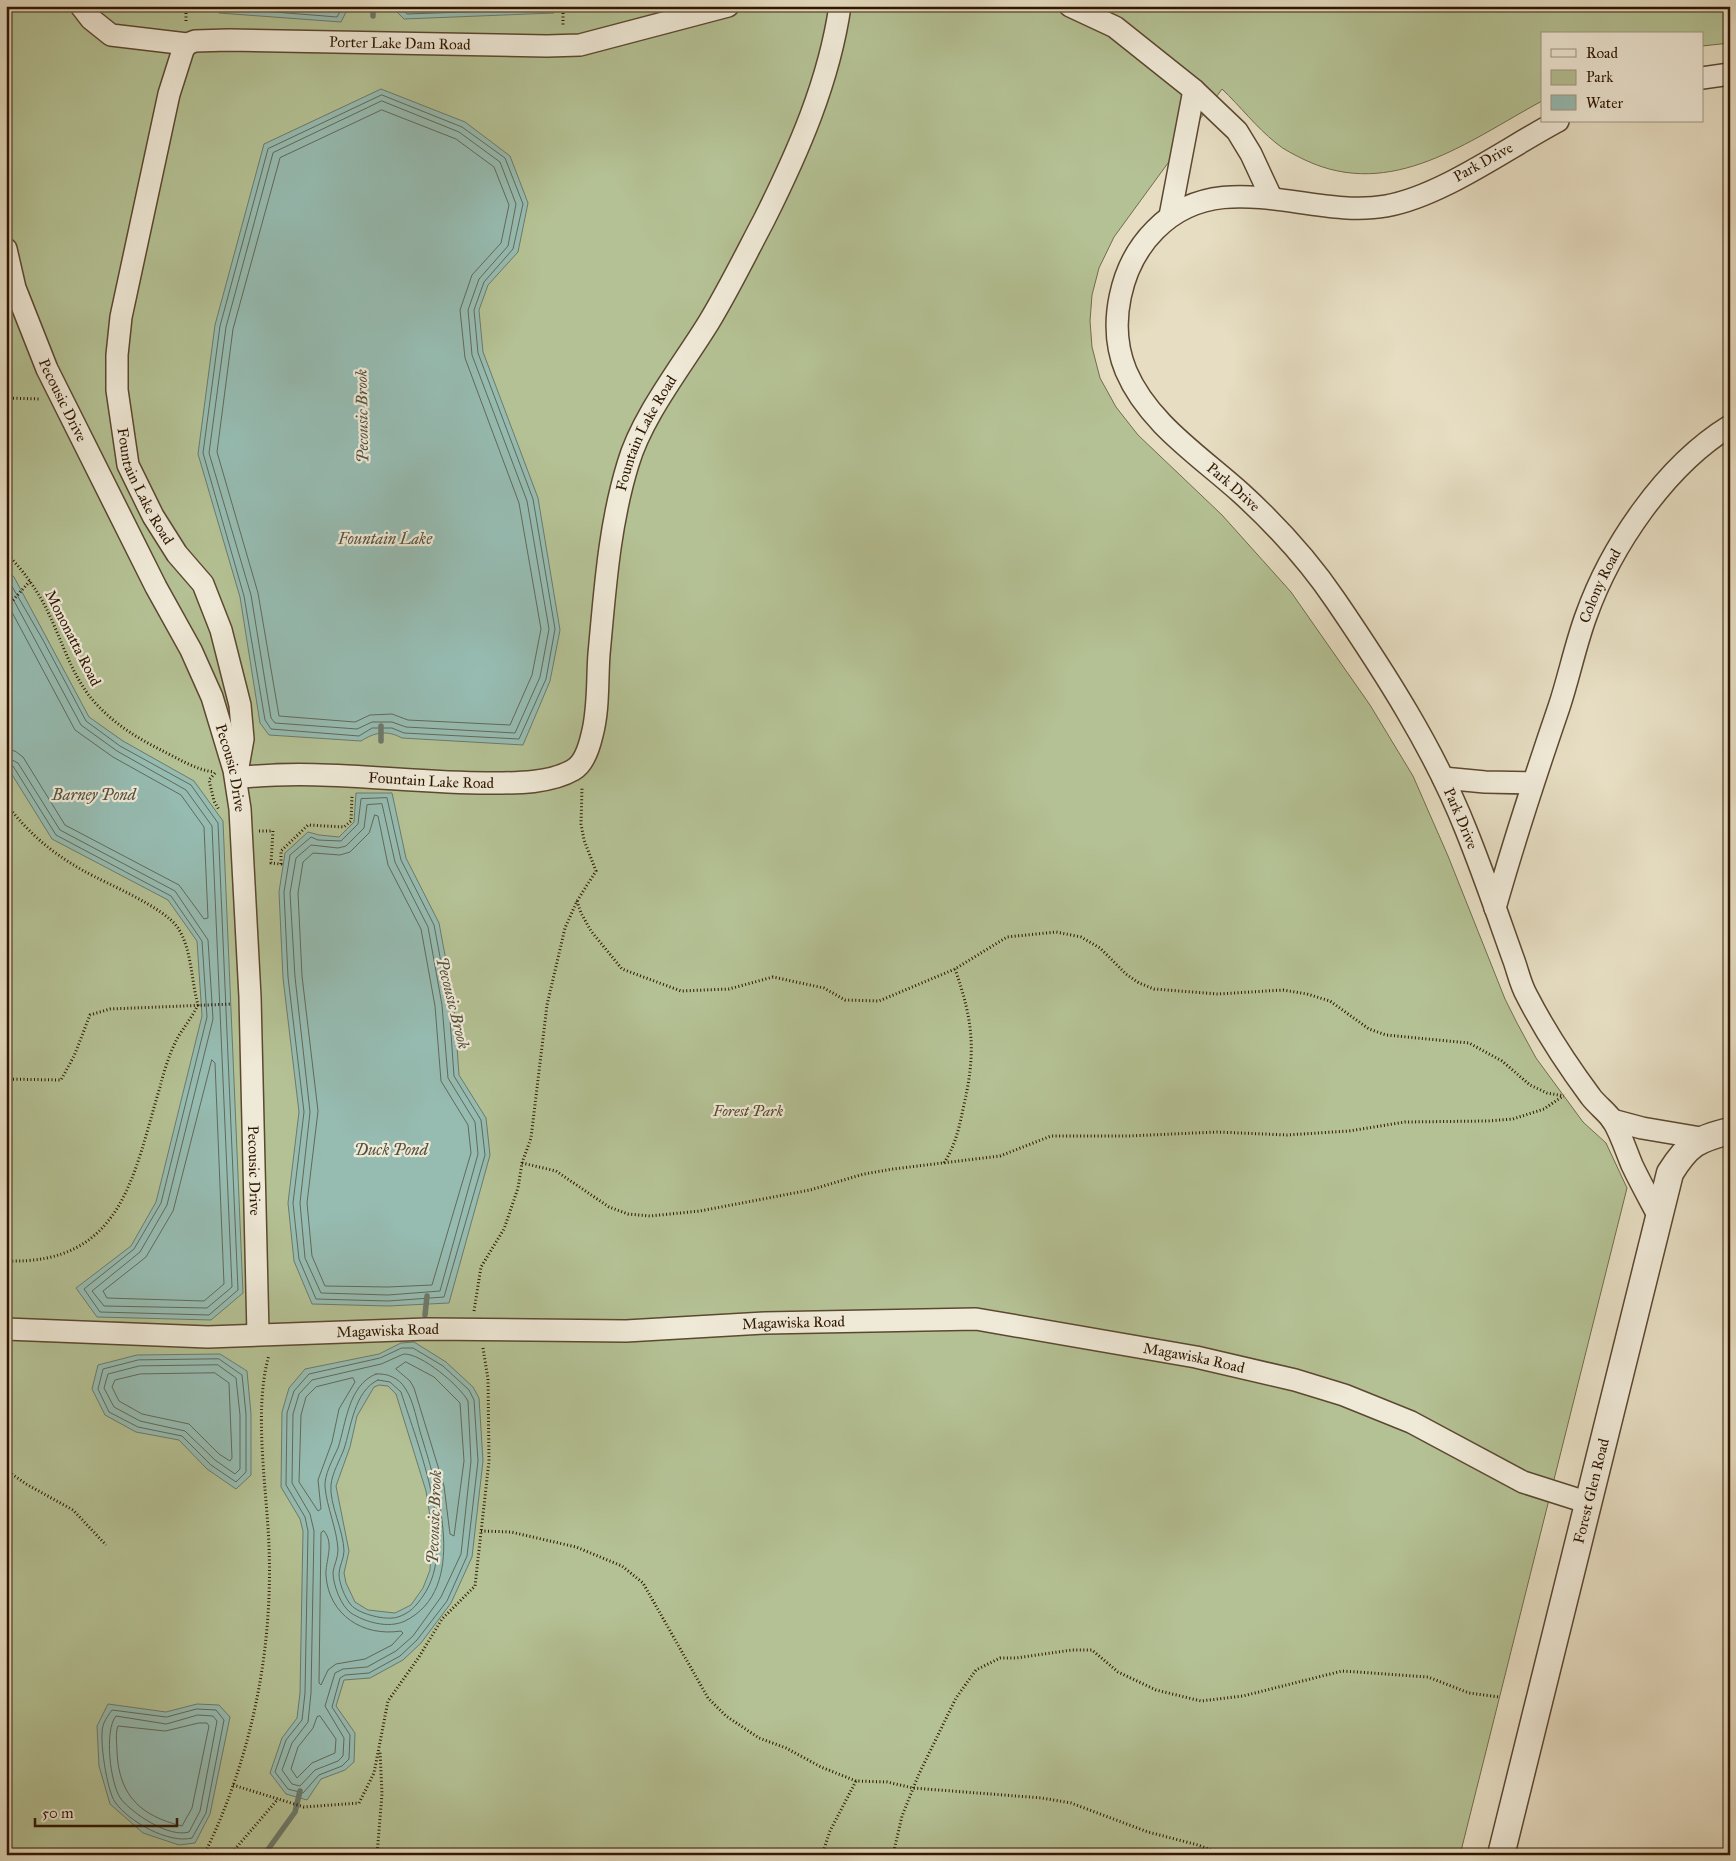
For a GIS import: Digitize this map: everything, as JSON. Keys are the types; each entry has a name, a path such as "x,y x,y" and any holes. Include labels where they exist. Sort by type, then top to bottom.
{"street":[{"name":"Porter Lake Dam Road","path":"81,6 91,18 111,35 187,44 195,41 229,40 563,46 596,41 728,6"},
{"name":"Fountain Lake Road","path":"187,44 183,50 163,120 123,308 117,355 116,390 128,464 153,516 177,554 202,584 222,630 240,705 242,739 235,774 444,783 532,781 570,772 583,759 596,714 608,561 629,460 646,423 728,290 788,171 821,86 840,6"},
{"path":"1070,6 1114,28 1194,90 1238,131 1252,154 1271,197"},
{"path":"1704,78 1730,74"},
{"path":"1170,216 1194,90"},
{"name":"Park Drive","path":"1556,122 1471,171 1438,187 1392,204 1372,207 1343,207 1271,197 1228,198 1197,203 1170,216 1147,238 1130,264 1119,302 1118,329 1122,360 1128,376 1142,399 1158,418 1243,495 1294,546 1317,574 1403,706 1443,778 1466,829 1524,992 1593,1100 1612,1120 1638,1178 1658,1215"},
{"name":"Pecousic Drive","path":"6,249 15,288 62,402 195,658 212,697 235,774 241,831 254,1092 258,1334"},
{"name":"Colony Road","path":"1495,908 1532,783 1563,694 1586,615 1617,549 1654,496 1684,464 1730,426"},
{"path":"1443,778 1484,782 1532,783"},
{"path":"1612,1120 1642,1128 1701,1138 1730,1131"},
{"name":"Forest Glen Road","path":"1501,1855 1589,1503 1658,1215 1670,1173 1682,1154 1701,1138"},
{"name":"Magawiska Road","path":"6,1330 208,1337 258,1334 292,1336 427,1330 626,1330 765,1323 976,1319 1196,1358 1295,1380 1344,1395 1411,1422 1523,1482 1589,1503"}],"path":[{"path":"6,398 62,402"},
{"name":"Mononatta Road","path":"6,553 30,582 48,610 77,676 91,697 104,711 120,726 143,741 201,769 235,774"},
{"path":"6,608 30,582"},
{"path":"241,831 273,831 271,863 281,864 281,851 308,825 344,827 350,820 353,778"},
{"path":"6,804 41,843 58,856 153,906 170,918 178,928 185,943 198,1005 178,1037 160,1087 145,1144 129,1186 96,1236 81,1247 58,1255 35,1260 6,1261"},
{"path":"522,1163 556,1171 609,1207 628,1214 650,1216 700,1211 810,1190 864,1174 1000,1156 1034,1141 1069,1134 1128,1136 1217,1132 1287,1135 1349,1131 1406,1122 1513,1119 1544,1109 1564,1096 1547,1093 1530,1085 1502,1061 1469,1043 1386,1035 1369,1029 1330,1002 1307,994 1283,990 1218,994 1154,989 1139,983 1126,974 1100,948 1081,938 1056,932 1007,937 955,969 880,1001 845,1000 824,988 773,977 729,989 681,991 622,970 591,930 581,913 578,901"},
{"path":"944,1163 952,1150 958,1132 971,1081 973,1051 966,1005 955,969"},
{"path":"6,1079 60,1080 74,1056 90,1015 110,1009 235,1004"},
{"path":"6,1470 26,1484 73,1510 106,1545"},
{"path":"481,1530 511,1532 554,1542 576,1548 622,1566 643,1583 708,1698 726,1716 759,1738 786,1748 821,1767 856,1781 887,1782 913,1788 1042,1798 1070,1803 1148,1832 1198,1844 1224,1855"},
{"path":"893,1855 902,1816 913,1788 956,1698 976,1670 1000,1658 1016,1658 1072,1650 1092,1650 1118,1672 1148,1686 1201,1700 1243,1696 1342,1671 1428,1677 1469,1693 1499,1697"},
{"path":"377,1855 382,1794 380,1745"},
{"path":"822,1855 830,1831 856,1781"},
{"path":"234,1786 304,1807"},
{"path":"230,1855 278,1799"}],"green space":[{"name":"Forest Park","path":"6,6 1730,6 1730,43 1704,46 1704,32 1541,32 1541,102 1457,148 1428,161 1399,170 1368,174 1337,171 1305,160 1282,148 1269,137 1222,89 1114,237 1099,268 1092,295 1090,321 1092,347 1100,378 1116,407 1138,435 1222,515 1291,592 1370,705 1413,776 1448,856 1505,999 1517,1023 1536,1058 1583,1122 1606,1143 1627,1188 1460,1855 6,1855"}],"water":[{"path":"218,6 555,6 554,13 404,19 395,10 348,8 341,22 219,13"},
{"name":"Fountain Lake","path":"381,89 465,122 510,156 528,203 518,252 488,285 479,310 483,352 538,498 560,630 550,681 523,745 402,738 386,733 376,734 361,741 269,735 260,723 240,597 198,454 215,325 264,144"},
{"name":"Barney Pond","path":"6,569 14,577 89,717 123,741 194,781 223,821 243,1293 211,1320 97,1317 76,1288 131,1246 156,1202 202,1016 197,941 168,900 52,839 6,765"},
{"name":"Duck Pond","path":"356,793 392,793 406,858 439,923 454,1004 459,1075 486,1118 490,1155 449,1303 388,1306 312,1304 294,1261 288,1203 299,1112 283,978 279,892 285,853 308,832 339,837 354,822"},
{"path":"414,1342 446,1362 473,1387 479,1398 483,1461 472,1557 451,1603 421,1643 403,1660 370,1678 344,1680 336,1706 355,1733 354,1762 345,1770 321,1779 307,1800 286,1794 270,1773 282,1738 297,1718 300,1693 303,1531 300,1519 281,1487 282,1412 289,1388 305,1369 379,1354 401,1343","holes":["379,1385 388,1386 396,1394 426,1491 432,1529 430,1570 423,1588 411,1605 395,1613 368,1610 355,1602 346,1583 344,1573 349,1551 336,1486 350,1447 357,1416 374,1387"]},
{"path":"220,1354 247,1371 251,1414 251,1475 236,1489 207,1469 179,1440 136,1432 105,1415 92,1389 98,1365 137,1355"},
{"path":"108,1704 166,1712 197,1704 219,1705 230,1717 210,1814 195,1843 179,1845 143,1833 110,1804 99,1766 97,1726"}],"waterway":[{"name":"Pecousic Brook","path":"373,6 373,16"},
{"name":"Pecousic Brook","path":"381,726 381,741"},
{"name":"Pecousic Brook","path":"425,1315 427,1296"},
{"name":"Pecousic Brook","path":"264,1855 295,1812 300,1791"}]}
